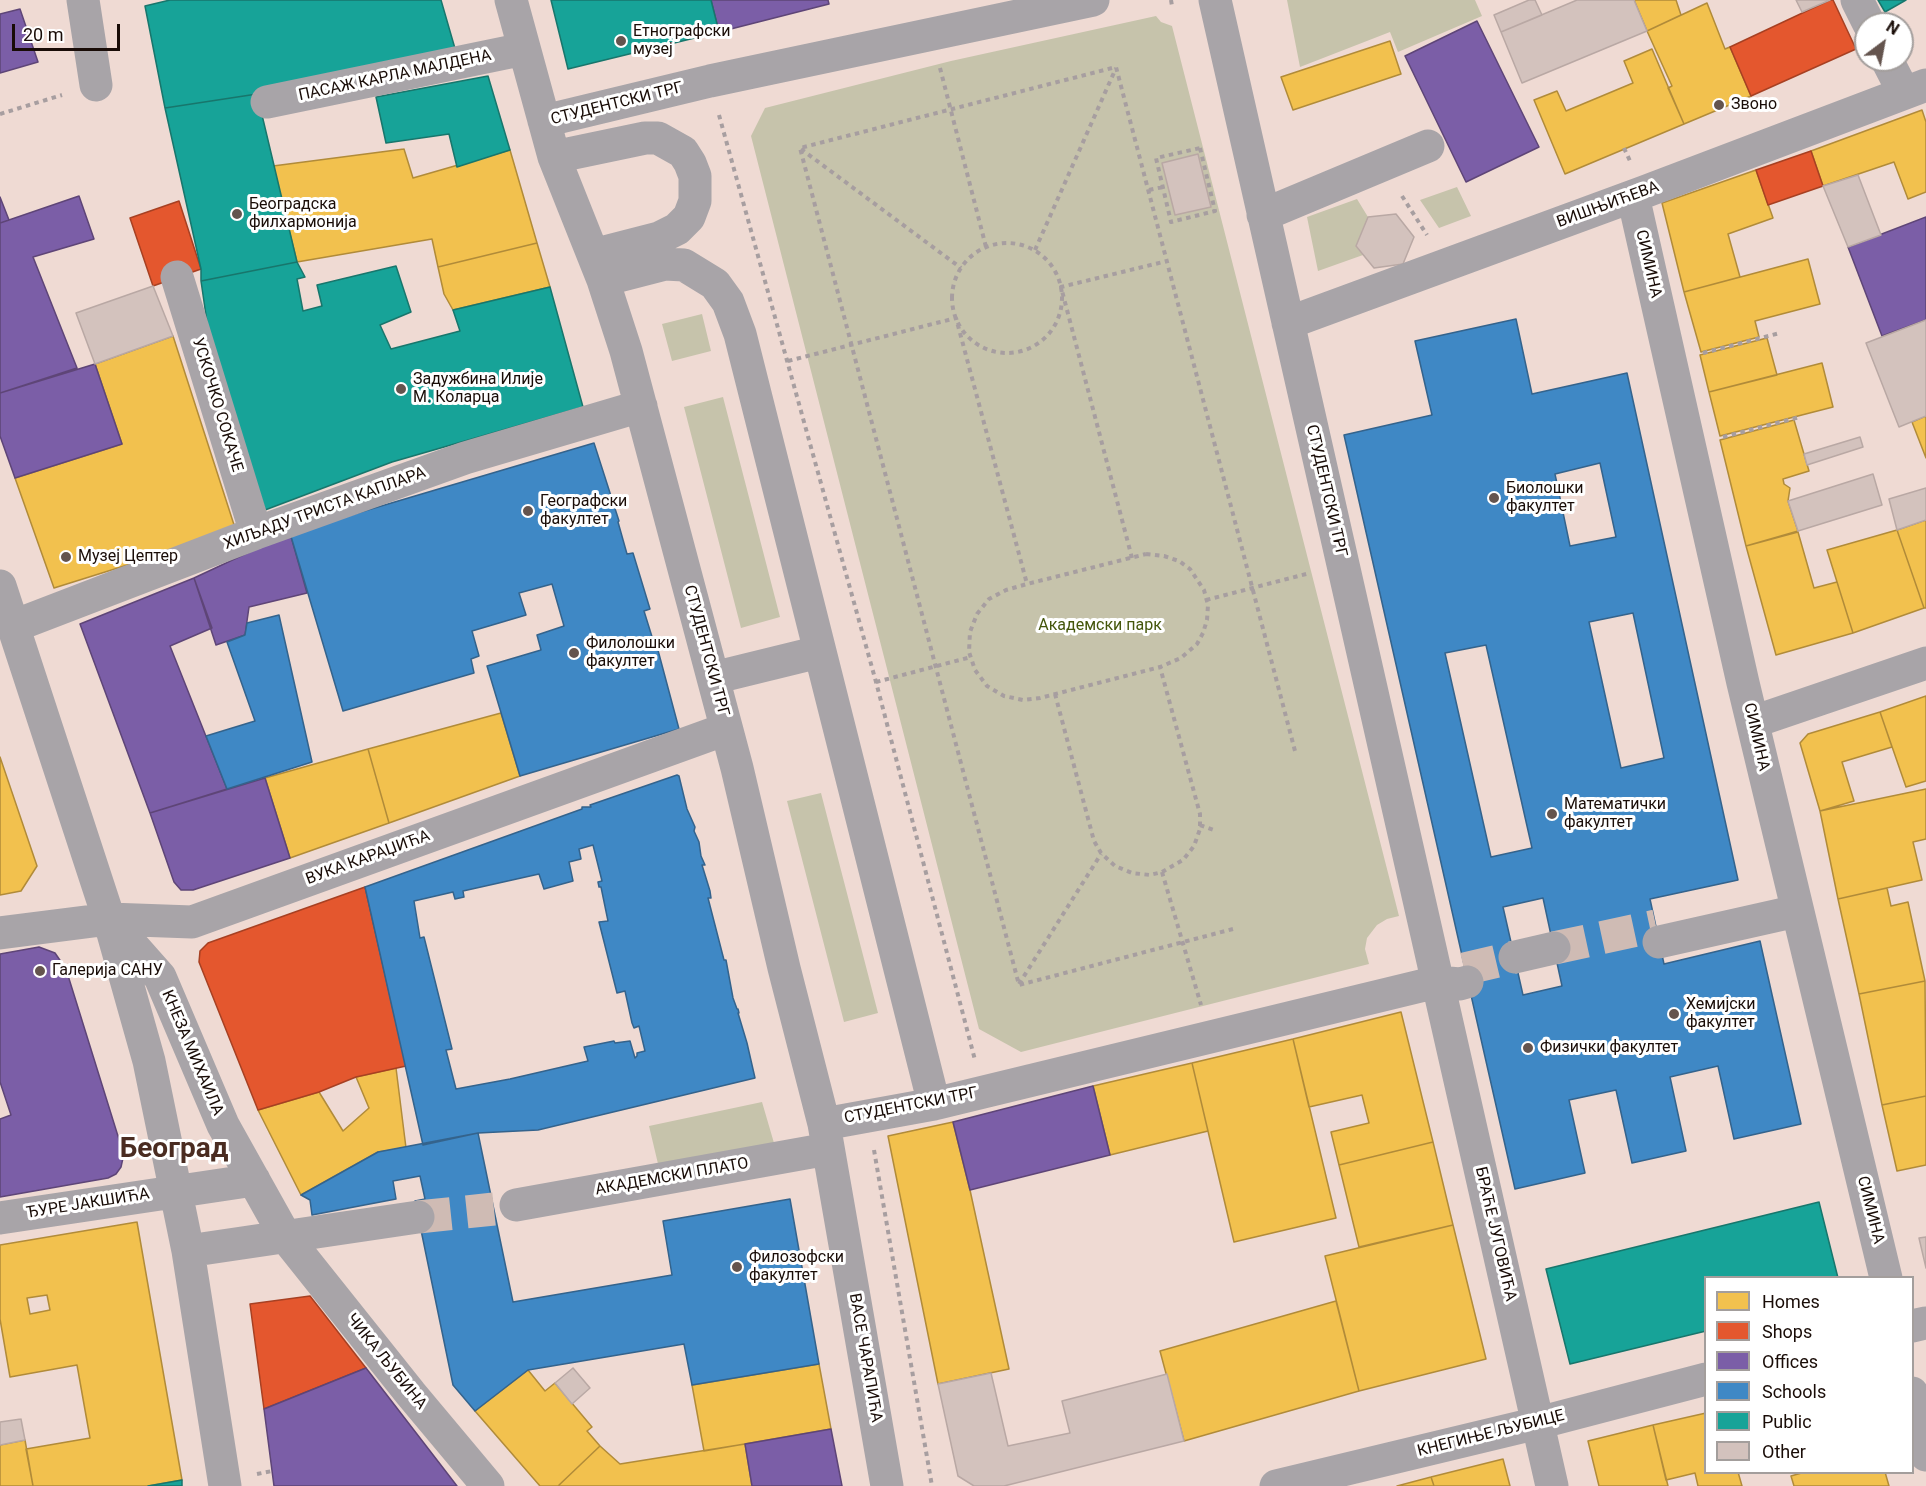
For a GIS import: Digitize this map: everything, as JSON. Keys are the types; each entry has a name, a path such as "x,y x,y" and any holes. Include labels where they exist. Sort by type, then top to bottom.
{"street":[{"path":"83,0 96,85"},
{"path":"511,0 544,121"},
{"name":"СТУДЕНТСКИ ТРГ","path":"1093,0 710,81 544,121 554,157 598,268 626,351 737,768 826,1136 934,1104 1452,979 1288,323 1215,0"},
{"name":"ПАСАЖ КАРЛА МАЛДЕНА","path":"267,102 524,50"},
{"path":"1899,72 1915,89"},
{"name":"ВИШЊИЋЕВА","path":"1288,323 1915,89"},
{"path":"554,157 645,138 658,138 683,152 690,162 695,176 695,201 689,217 678,229 598,268"},
{"path":"1263,215 1428,146"},
{"name":"СИМИНА","path":"1633,196 1753,722 1886,1276"},
{"path":"598,268 684,265 715,284 728,302 740,334 934,1104"},
{"name":"УСКОЧКО СОКАЧЕ","path":"177,277 256,533"},
{"name":"ХИЉАДУ ТРИСТА КАПЛАРА","path":"14,626 256,533 465,458 641,406"},
{"name":"КНЕЗА МИХАИЛА","path":"0,586 108,919 149,1061 215,1189 285,1236"},
{"path":"713,678 819,652"},
{"path":"1753,722 1926,663"},
{"name":"ВУКА КАРАЏИЋА","path":"0,933 108,919 192,922 726,729"},
{"path":"1658,934 1796,904"},
{"name":"КНЕЗА МИХАИЛА","path":"108,919 160,977 223,1125 215,1189 194,1244 225,1486"},
{"path":"1516,964 1555,956"},
{"name":"БРАЋЕ ЈУГОВИЋА","path":"1452,979 1552,1486"},
{"name":"АКАДЕМСКИ ПЛАТО","path":"516,1205 826,1136"},
{"name":"ВАСЕ ЧАРАПИЋА","path":"826,1136 887,1486"},
{"name":"ЂУРЕ ЈАКШИЋА","path":"0,1218 215,1189"},
{"path":"194,1244 239,1237 285,1236 418,1217"},
{"name":"ЧИКА ЉУБИНА","path":"285,1236 488,1486"},
{"name":"КНЕГИЊЕ ЉУБИЦЕ","path":"1276,1486 1538,1424 1704,1380"},
{"path":"1914,1402 1926,1455"}],"path":[{"path":"1171,0 1172,6"},
{"path":"939,64 986,247"},
{"path":"800,148 1116,67"},
{"path":"1116,67 1295,751"},
{"path":"1035,250 1116,67"},
{"path":"0,114 96,85"},
{"path":"718,112 876,682 971,657"},
{"path":"800,148 961,268"},
{"path":"800,148 1019,985"},
{"path":"1200,148 1211,185 1215,211 1184,216 1172,222 1156,158 1171,155 1200,148"},
{"path":"1171,155 1172,160"},
{"path":"1149,190 1163,188"},
{"path":"1400,193 1426,232"},
{"path":"1027,584 952,302 954,285 961,268 972,256 986,247 1002,243 1019,244 1035,250 1049,262 1061,287 1132,558"},
{"path":"1061,287 1167,261"},
{"path":"956,318 964,332 977,344 986,348 1012,353 1030,348 1045,338 1056,324 1062,307 1061,287"},
{"path":"788,361 956,318"},
{"path":"1671,362 1780,333"},
{"path":"1690,446 1800,417"},
{"path":"1146,554 1164,556 1179,561 1198,579 1204,590 1207,620 1197,644 1181,658 1160,667 1023,700 1004,696 987,686 975,670 969,652 970,632 976,614 989,599 1006,590 1027,584 1146,554"},
{"path":"1206,600 1311,573"},
{"path":"1055,694 1094,841 1101,854 1115,866 1132,873 1150,875 1162,872 1183,860 1194,846 1200,825 1200,814 1160,667"},
{"path":"1200,825 1214,830"},
{"path":"1019,985 1101,854"},
{"path":"1162,872 1209,1038"},
{"path":"1019,985 1233,929"}],"green space":[{"path":"1287,0 1475,0 1482,16 1398,52 1390,32 1300,67"},
{"name":"Академски парк","path":"1156,16 1161,22 1172,26 1399,916 1377,925 1367,938 1365,949 1369,964 1021,1052 979,1029 751,136 765,108 951,61"},
{"path":"1457,187 1471,216 1439,228 1420,200"},
{"path":"1357,199 1368,217 1356,246 1363,255 1318,271 1307,217"},
{"path":"702,314 711,351 672,361 662,324"},
{"path":"723,397 780,617 741,628 684,407"},
{"path":"821,793 878,1013 844,1022 787,801"},
{"path":"762,1102 774,1143 659,1168 649,1126"}],"building: Homes":[{"path":"1634,0 1676,0 1681,15 1647,31"},
{"path":"1707,3 1725,49 1730,47 1751,96 1684,124 1668,88 1672,86 1647,31"},
{"path":"1390,41 1401,74 1293,110 1281,77"},
{"path":"1652,49 1684,124 1565,174 1534,100 1557,91 1566,111 1633,83 1624,61"},
{"path":"1922,110 1926,122 1926,192 1908,199 1894,162 1823,186 1811,151"},
{"path":"404,149 413,178 510,150 537,243 438,267 432,239 297,262 273,166"},
{"path":"1756,170 1773,218 1728,234 1740,277 1684,292 1662,203"},
{"path":"537,243 550,287 453,310 444,294 438,267"},
{"path":"1808,259 1820,304 1755,321 1759,337 1701,352 1684,292"},
{"path":"173,336 236,531 54,588 15,478 122,444 95,364"},
{"path":"1767,338 1777,375 1709,392 1700,355"},
{"path":"1822,363 1833,407 1720,436 1709,392"},
{"path":"1926,416 1926,458 1912,422"},
{"path":"1794,420 1809,471 1783,479 1784,484 1790,488 1788,501 1798,531 1746,546 1720,440"},
{"path":"1926,520 1926,608 1924,608 1897,530"},
{"path":"1897,530 1924,608 1853,633 1827,550"},
{"path":"1798,532 1814,588 1837,582 1853,633 1776,655 1746,546"},
{"path":"1926,696 1926,781 1906,787 1880,712"},
{"path":"1880,712 1892,747 1842,762 1854,801 1820,811 1800,743 1808,734"},
{"path":"501,713 520,776 389,823 368,749"},
{"path":"368,749 389,823 290,858 265,778"},
{"path":"0,757 37,866 21,891 0,895"},
{"path":"1926,789 1926,839 1913,842 1922,880 1838,899 1820,811"},
{"path":"1887,888 1891,906 1908,902 1925,981 1859,994 1838,899"},
{"path":"1925,981 1926,1096 1882,1105 1859,994"},
{"path":"1401,1012 1433,1142 1339,1165 1331,1132 1369,1123 1362,1095 1309,1107 1293,1039"},
{"path":"1293,1039 1336,1218 1234,1242 1192,1063"},
{"path":"1192,1063 1208,1131 1110,1155 1093,1086"},
{"path":"396,1068 406,1148 378,1152 301,1195 258,1110 319,1092 343,1131 369,1108 356,1077"},
{"path":"1926,1096 1926,1165 1897,1171 1882,1105"},
{"path":"953,1122 1009,1369 938,1384 888,1136"},
{"path":"1433,1142 1453,1225 1359,1247 1339,1165"},
{"path":"137,1222 182,1480 148,1486 33,1486 26,1449 90,1438 77,1365 10,1377 0,1319 0,1245","holes":["47,1295 50,1310 30,1314 27,1298"]},
{"path":"1453,1225 1486,1359 1359,1391 1325,1256"},
{"path":"1336,1301 1359,1391 1184,1441 1160,1351"},
{"path":"819,1364 831,1429 704,1451 692,1385"},
{"path":"528,1370 545,1391 555,1383 592,1427 587,1431 600,1446 558,1486 540,1486 475,1411"},
{"path":"1704,1413 1704,1474 1739,1474 1742,1486 1698,1486 1695,1473 1666,1480 1653,1425"},
{"path":"1653,1425 1668,1486 1599,1486 1588,1441"},
{"path":"25,1440 33,1486 0,1486 0,1445"},
{"path":"745,1444 752,1486 558,1486 600,1446 620,1464"},
{"path":"1503,1459 1510,1486 1434,1486 1431,1477"},
{"path":"1798,1474 1886,1474 1889,1486 1794,1486 1791,1476"},
{"path":"1431,1477 1434,1486 1397,1486"}],"building: Shops":[{"path":"1833,0 1854,45 1854,50 1751,96 1730,47"},
{"path":"1811,151 1823,186 1768,205 1756,170"},
{"path":"179,201 201,269 153,286 130,218"},
{"path":"365,887 406,1066 356,1077 319,1092 258,1110 199,962 200,951 208,943"},
{"path":"310,1296 366,1368 264,1409 250,1304"}],"building: Offices":[{"path":"711,0 828,0 829,4 719,32"},
{"path":"20,9 38,62 0,73 0,14"},
{"path":"1477,21 1539,147 1466,182 1405,56"},
{"path":"79,196 94,239 33,257 77,368 0,393 0,223"},
{"path":"0,197 9,220 0,223"},
{"path":"1926,217 1926,320 1882,336 1848,247"},
{"path":"95,364 122,444 15,478 0,436 0,393"},
{"path":"290,533 307,593 249,607 245,635 216,645 194,578"},
{"path":"194,578 212,628 170,646 227,789 150,813 80,624"},
{"path":"265,778 290,858 193,890 181,890 174,882 150,813"},
{"path":"39,947 55,953 66,969 123,1158 116,1174 108,1178 0,1197 0,1119 11,1115 0,1082 0,954"},
{"path":"1093,1086 1110,1155 970,1190 953,1122"},
{"path":"366,1368 457,1486 274,1486 264,1409"},
{"path":"831,1429 842,1486 752,1486 745,1444"}],"building: Schools":[{"path":"1516,319 1532,394 1627,373 1738,880 1650,899 1664,964 1760,941 1801,1124 1734,1139 1718,1066 1670,1077 1686,1151 1632,1163 1616,1090 1569,1100 1585,1173 1515,1189 1344,435 1432,415 1415,341","holes":["1600,463 1616,537 1570,546 1555,474","1633,613 1664,758 1621,768 1589,622","1486,645 1532,848 1491,857 1445,653","1543,898 1562,986 1523,995 1503,907"]},
{"path":"594,443 627,554 633,553 650,609 644,611 653,640 655,639 679,729 520,776 487,666 541,650 537,635 564,626 552,584 519,593 526,615 472,631 479,656 471,659 474,673 343,711 290,533"},
{"path":"279,615 312,762 227,789 206,736 255,721 227,642 245,635 247,623"},
{"path":"679,776 705,865 702,865 711,898 708,898 755,1078 538,1130 478,1133 423,1145 365,887 582,809 582,807 591,807 590,805","holes":["593,845 602,881 598,882 608,921 599,922 617,993 625,991 632,1023 634,1028 639,1026 645,1051 637,1053 635,1058 630,1041 615,1043 614,1041 584,1047 588,1061 456,1089 446,1050 452,1049 424,937 420,938 414,901 453,892 455,899 464,897 463,891 539,874 544,889 573,881 569,862 581,859 579,849"]},
{"name":"Филозофски факултет","path":"478,1133 513,1302 672,1275 663,1221 790,1199 819,1364 692,1385 684,1344 528,1370 475,1411 453,1385 415,1201 425,1199 420,1176 393,1181 396,1199 312,1215 310,1200 301,1195 378,1152"}],"building: Public":[{"path":"170,0 441,0 456,52 257,94 165,108 145,6"},
{"name":"Етнографски музеј","path":"551,0 711,0 719,32 568,69"},
{"path":"1878,0 1906,0 1885,12"},
{"path":"488,76 510,150 457,167 449,134 386,143 376,97"},
{"name":"Београдска филхармонија","path":"257,94 297,262 201,281 201,269 165,108"},
{"name":"Задужбина Илије М. Коларца","path":"297,262 305,277 297,279 303,311 322,306 317,285 396,266 411,312 380,325 391,349 460,331 453,310 550,287 583,407 392,462 265,510 209,336 201,281"},
{"path":"1819,1202 1838,1276 1704,1276 1704,1331 1570,1364 1546,1269"},
{"path":"182,1480 182,1486 148,1486"}],"building: Other":[{"path":"1529,0 1535,0 1542,15 1501,32 1494,15"},
{"path":"1577,0 1634,0 1647,31 1522,83 1501,32"},
{"path":"1796,0 1830,0 1802,12"},
{"path":"1198,154 1211,207 1175,215 1162,163"},
{"path":"1858,175 1881,235 1848,247 1823,186"},
{"path":"1396,214 1414,237 1403,264 1374,268 1356,246 1368,217"},
{"path":"153,286 173,336 95,364 76,313"},
{"path":"1926,320 1926,416 1899,427 1866,343"},
{"path":"1860,437 1863,447 1807,465 1804,454"},
{"path":"1873,474 1882,505 1798,531 1788,501"},
{"path":"1926,488 1926,520 1897,530 1889,499"},
{"path":"1926,1237 1926,1268 1919,1238"},
{"path":"573,1368 590,1388 572,1404 555,1383"},
{"path":"991,1373 1008,1446 1070,1433 1062,1401 1167,1374 1184,1441 1004,1486 974,1486 958,1476 938,1384"},
{"path":"21,1419 25,1440 0,1445 0,1422"}],"tunnel":[{"path":"1554,948 1656,926"},
{"path":"1464,969 1515,957"},
{"path":"418,1217 494,1209"}],"place":[{"name":"Етнографски музеј","path":"621,41"},
{"name":"Звоно","path":"1719,105"},
{"name":"Београдска филхармонија","path":"237,214"},
{"name":"Задужбина Илије М. Коларца","path":"401,389"},
{"name":"Биолошки факултет","path":"1494,498"},
{"name":"Географски факултет","path":"528,511"},
{"name":"Музеј Цептер","path":"66,557"},
{"name":"Филолошки факултет","path":"574,653"},
{"name":"Математички факултет","path":"1552,814"},
{"name":"Галерија САНУ","path":"40,971"},
{"name":"Хемијски факултет","path":"1674,1014"},
{"name":"Физички факултет","path":"1528,1048"},
{"name":"Филозофски факултет","path":"737,1267"}],"district":[{"name":"Београд","path":"174,1150"}]}
